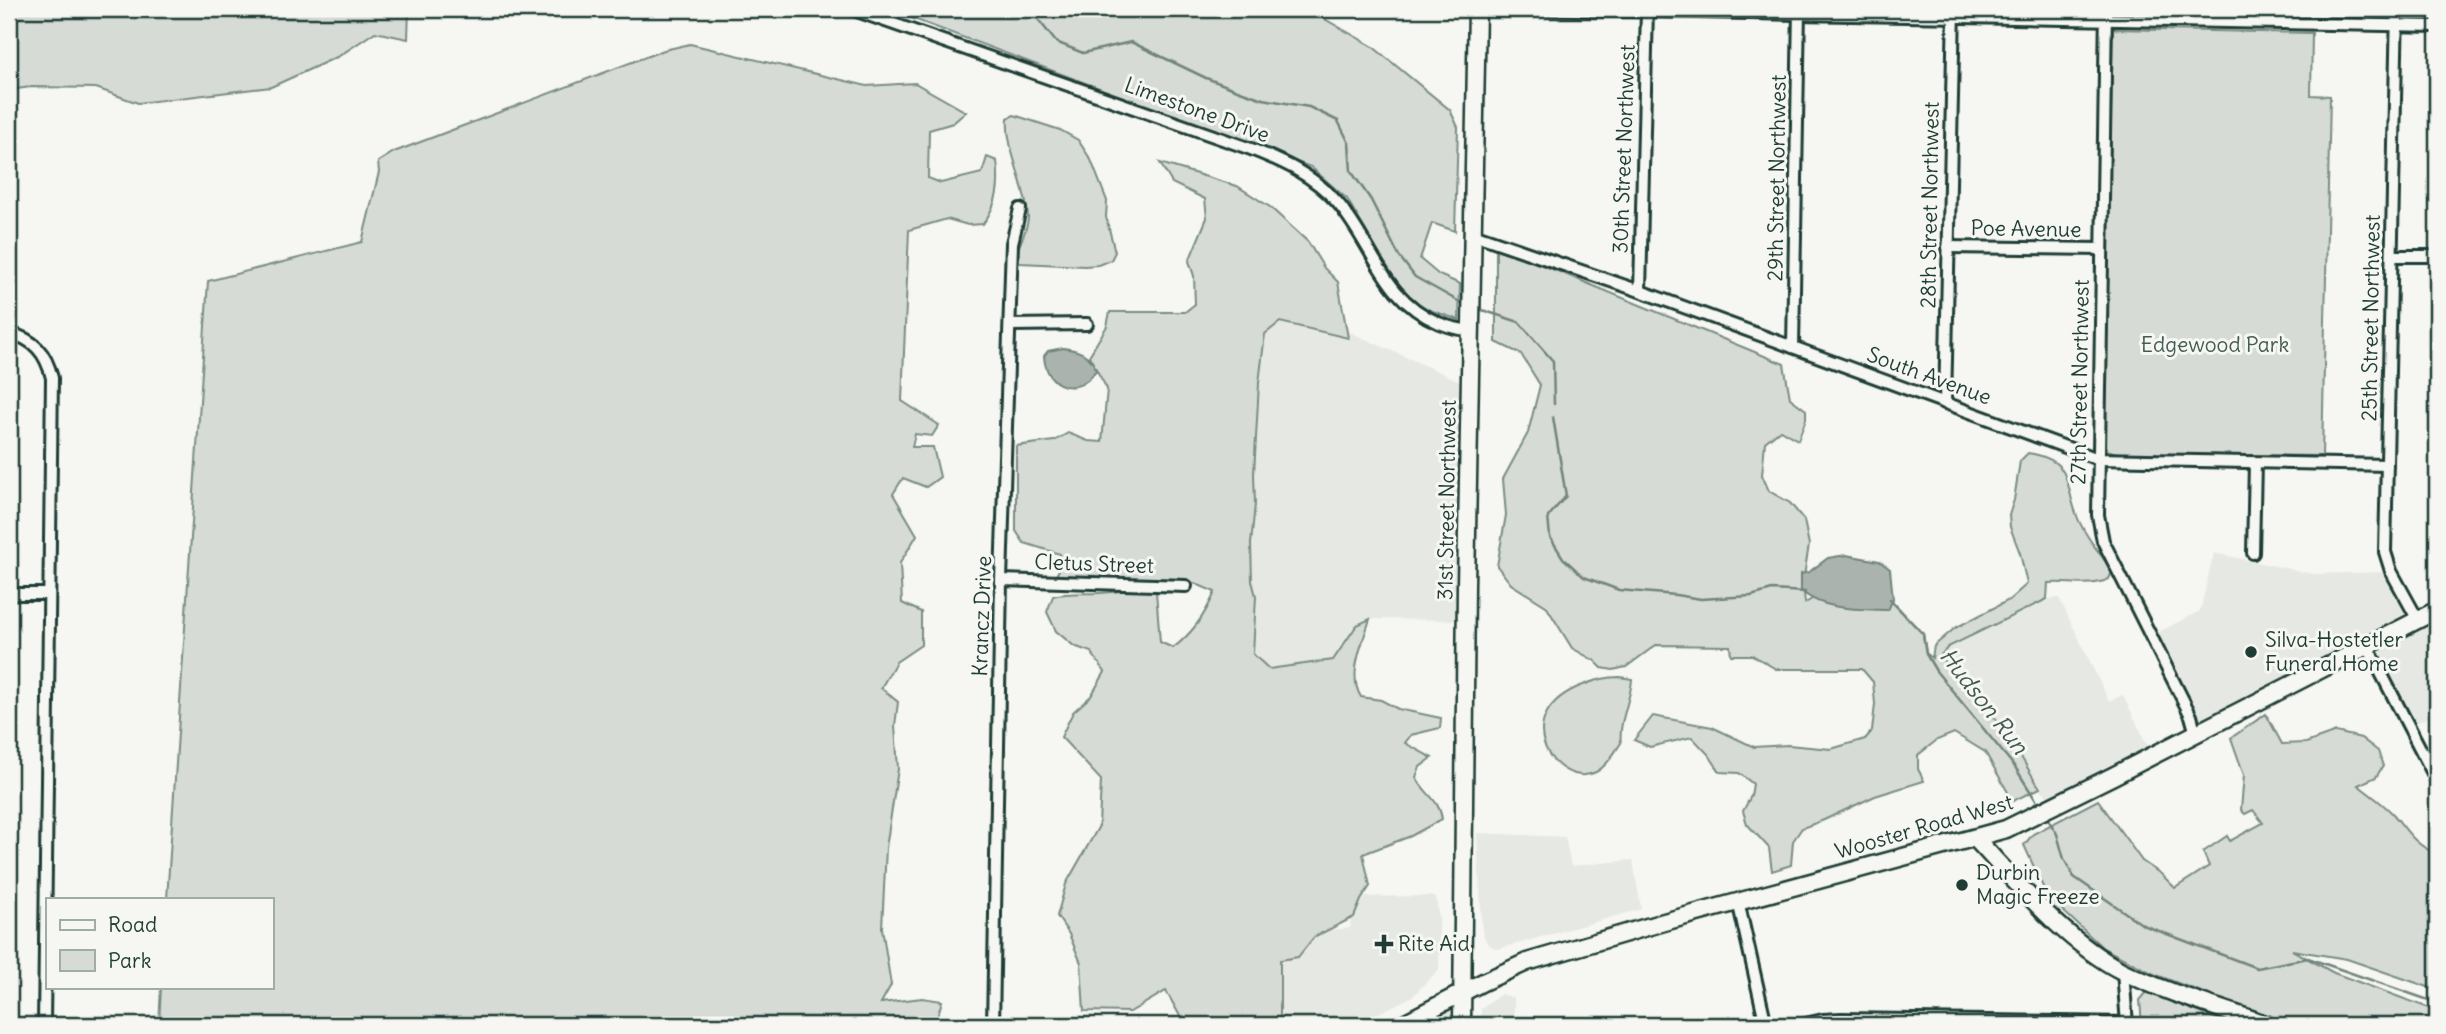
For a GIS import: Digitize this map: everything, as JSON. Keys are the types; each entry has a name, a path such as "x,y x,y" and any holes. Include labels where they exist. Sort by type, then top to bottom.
{"main road":[{"name":"31st Street Northwest","path":"1462,1025 1470,330 1477,9"},
{"name":"Wooster Road West","path":"1400,1025 1527,962 1738,901 1975,838 2026,819 2437,610"},
{"path":"1975,838 2031,898 2096,954 2123,971 2268,1025"}],"street":[{"name":"Limestone Drive","path":"852,9 1251,149 1295,167 1338,204 1390,286 1406,304 1436,321 1470,330"},
{"path":"1538,9 2106,15 2259,23 2437,26"},
{"path":"2259,9 2259,23"},
{"name":"25th Street Northwest","path":"2397,9 2387,562 2418,620"},
{"name":"30th Street Northwest","path":"1640,291 1647,10"},
{"name":"29th Street Northwest","path":"1793,347 1799,11"},
{"name":"28th Street Northwest","path":"1945,403 1954,13"},
{"name":"27th Street Northwest","path":"2106,15 2098,514 2104,541 2191,716 2196,734"},
{"name":"Krancz Drive","path":"993,1025 1001,580 1012,243 1020,209"},
{"name":"South Avenue","path":"1474,234 1640,291 2098,459 2387,465"},
{"name":"Poe Avenue","path":"1948,247 2102,249"},
{"path":"2392,256 2437,256"},
{"path":"1011,324 1087,324"},
{"path":"9,333 34,343 48,363 52,378 44,1025"},
{"path":"2253,553 2255,463"},
{"name":"Cletus Street","path":"1001,580 1186,586"},
{"path":"9,594 50,594"},
{"path":"2367,646 2437,781"},
{"path":"1738,901 1766,1025"},
{"path":"1801,1025 1841,1019 2127,1024 2123,971"}],"shaded area":[{"path":"1280,322 1347,338 1345,330 1464,383 1463,620 1370,619 1364,621 1333,660 1290,668 1269,669 1253,654 1256,596 1252,581 1251,544 1259,383 1265,334"},
{"path":"1063,348 1074,350 1091,360 1096,370 1089,379 1081,384 1065,386 1051,376 1044,356 1048,351"},
{"path":"2214,553 2313,574 2386,572 2413,619 2196,733 2155,634 2200,611"},
{"path":"1846,555 1879,561 1890,569 1893,599 1888,610 1831,606 1810,598 1801,591 1801,574 1809,572 1828,558"},
{"path":"2059,598 2109,701 2123,695 2150,751 2050,799 2040,788 2000,724 1974,693 1949,670 1941,655 1948,647 2010,614 2047,599"},
{"path":"2437,613 2437,712 2411,726 2371,647"},
{"path":"1477,833 1565,837 1571,866 1633,860 1641,909 1498,949 1491,946 1482,930"},
{"path":"1357,897 1436,898 1439,919 1439,969 1413,996 1355,1025 1280,1025 1280,960 1298,957 1314,937 1325,931 1350,928 1352,907"},
{"path":"1462,992 1462,1025 1400,1025"},
{"path":"1501,994 1514,998 1514,1023 1546,1025 1481,1025 1481,1009"}],"green space":[{"path":"70,9 409,9 408,39 375,32 339,56 271,87 138,103 96,88 31,87 9,90 9,13"},
{"path":"887,9 1307,9 1372,46 1450,110 1458,127 1455,231 1432,223 1420,259 1439,275 1460,284 1459,320 1418,306 1400,289 1347,199 1311,167"},
{"name":"Edgewood Park","path":"2113,29 2312,33 2311,95 2330,96 2322,456 2120,454 2104,447"},
{"path":"690,44 867,86 915,83 966,112 953,123 929,130 928,178 941,183 982,173 987,157 997,161 997,194 983,224 968,225 947,219 909,230 902,401 939,425 932,436 915,434 912,447 933,447 940,477 926,487 903,478 893,494 917,535 900,563 902,603 921,612 921,645 896,662 881,688 898,702 895,726 898,769 886,848 882,928 891,985 881,1003 922,998 942,1001 935,1025 159,1025 161,988 273,988 273,898 167,898 208,281 362,242 379,172 378,162 394,152 664,50"},
{"path":"1014,115 1060,130 1078,140 1091,160 1107,201 1106,217 1115,252 1111,260 1085,266 1020,263 1016,260 1028,217 1008,129 1008,118"},
{"path":"1160,163 1237,186 1270,207 1308,242 1324,268 1338,282 1348,338 1280,322 1265,334 1259,383 1251,544 1252,581 1256,596 1253,654 1269,669 1333,660 1357,625 1370,619 1356,669 1357,688 1361,697 1381,700 1398,709 1441,718 1440,728 1411,735 1405,743 1432,758 1420,767 1416,777 1435,801 1442,819 1411,836 1363,854 1370,886 1354,917 1314,937 1298,957 1280,960 1280,1025 1185,1025 1166,991 1130,1012 1084,1011 1081,963 1069,934 1057,916 1066,884 1099,826 1101,780 1061,737 1073,712 1091,696 1105,672 1091,652 1074,646 1056,631 1047,612 1053,596 1156,591 1160,642 1173,648 1198,623 1215,592 1189,581 1186,586 1053,581 1061,566 1060,554 1024,543 1016,531 1016,446 1054,441 1068,433 1088,441 1102,442 1107,389 1089,356 1107,326 1110,312 1185,312 1195,304 1194,276 1189,261 1207,218 1205,199 1172,183"},
{"path":"1496,246 1784,364 1790,398 1806,410 1806,419 1798,440 1780,430 1765,442 1762,475 1769,491 1790,503 1804,520 1809,545 1803,582 1805,603 1819,595 1887,597 1923,634 1926,653 1932,658 1934,646 1955,628 2009,600 2027,584 2009,515 2020,461 2028,453 2042,456 2060,467 2068,483 2080,523 2112,572 2109,579 2087,584 2048,583 2047,599 1948,647 1941,655 1953,673 2004,730 2040,788 2013,801 1985,752 1954,733 1937,740 1918,755 1918,769 1924,781 1875,796 1802,828 1793,841 1791,865 1772,871 1769,848 1747,824 1743,811 1751,796 1753,784 1739,773 1720,772 1692,737 1650,747 1634,740 1653,716 1712,727 1754,747 1788,745 1831,749 1865,739 1872,731 1875,704 1873,682 1862,669 1776,669 1752,655 1731,655 1730,646 1656,645 1626,667 1613,670 1602,668 1572,648 1546,606 1511,584 1497,566 1506,515 1503,479 1528,433 1540,385 1521,354 1496,342"},
{"path":"1620,677 1632,679 1621,728 1621,743 1607,763 1596,772 1581,775 1566,771 1554,761 1545,747 1542,731 1546,714 1559,698 1583,685"},
{"path":"2266,714 2282,744 2306,743 2336,732 2361,738 2378,751 2383,766 2376,777 2358,785 2389,810 2421,845 2433,852 2437,846 2437,990 2347,959 2292,950 2334,973 2437,1011 2437,1025 2288,1025 2154,974 2103,948 2047,896 2024,845 2033,834 2098,800 2142,861 2175,888 2209,866 2203,852 2227,836 2230,841 2263,823 2253,810 2245,814 2241,810 2244,775 2231,738"},
{"path":"2147,992 2232,1025 2142,1025 2140,1000"}],"waterway":[{"name":"Hudson Run","path":"1030,9 1056,42 1083,53 1131,42 1240,91 1263,99 1309,107 1338,121 1349,143 1351,171 1371,200 1399,256 1415,277 1465,305"},
{"name":"Hudson Run","path":"1479,309 1519,322 1553,361 1554,404"},
{"name":"Hudson Run","path":"1553,417 1566,496 1548,517 1550,537 1563,558 1584,577 1619,590 1701,599 1751,596 1772,590 1805,592"},
{"name":"Hudson Run","path":"1890,599 1923,634 1926,654 1936,671 2015,767 2040,807"},
{"name":"Hudson Run","path":"2046,816 2057,834 2064,859 2074,877 2143,925 2257,968 2308,958 2437,1003"}],"place":[{"name":"Silva-Hostetler Funeral Home","path":"2251,652"},
{"name":"Durbin Magic Freeze","path":"1962,885"},
{"name":"Rite Aid","path":"1384,944"}]}
